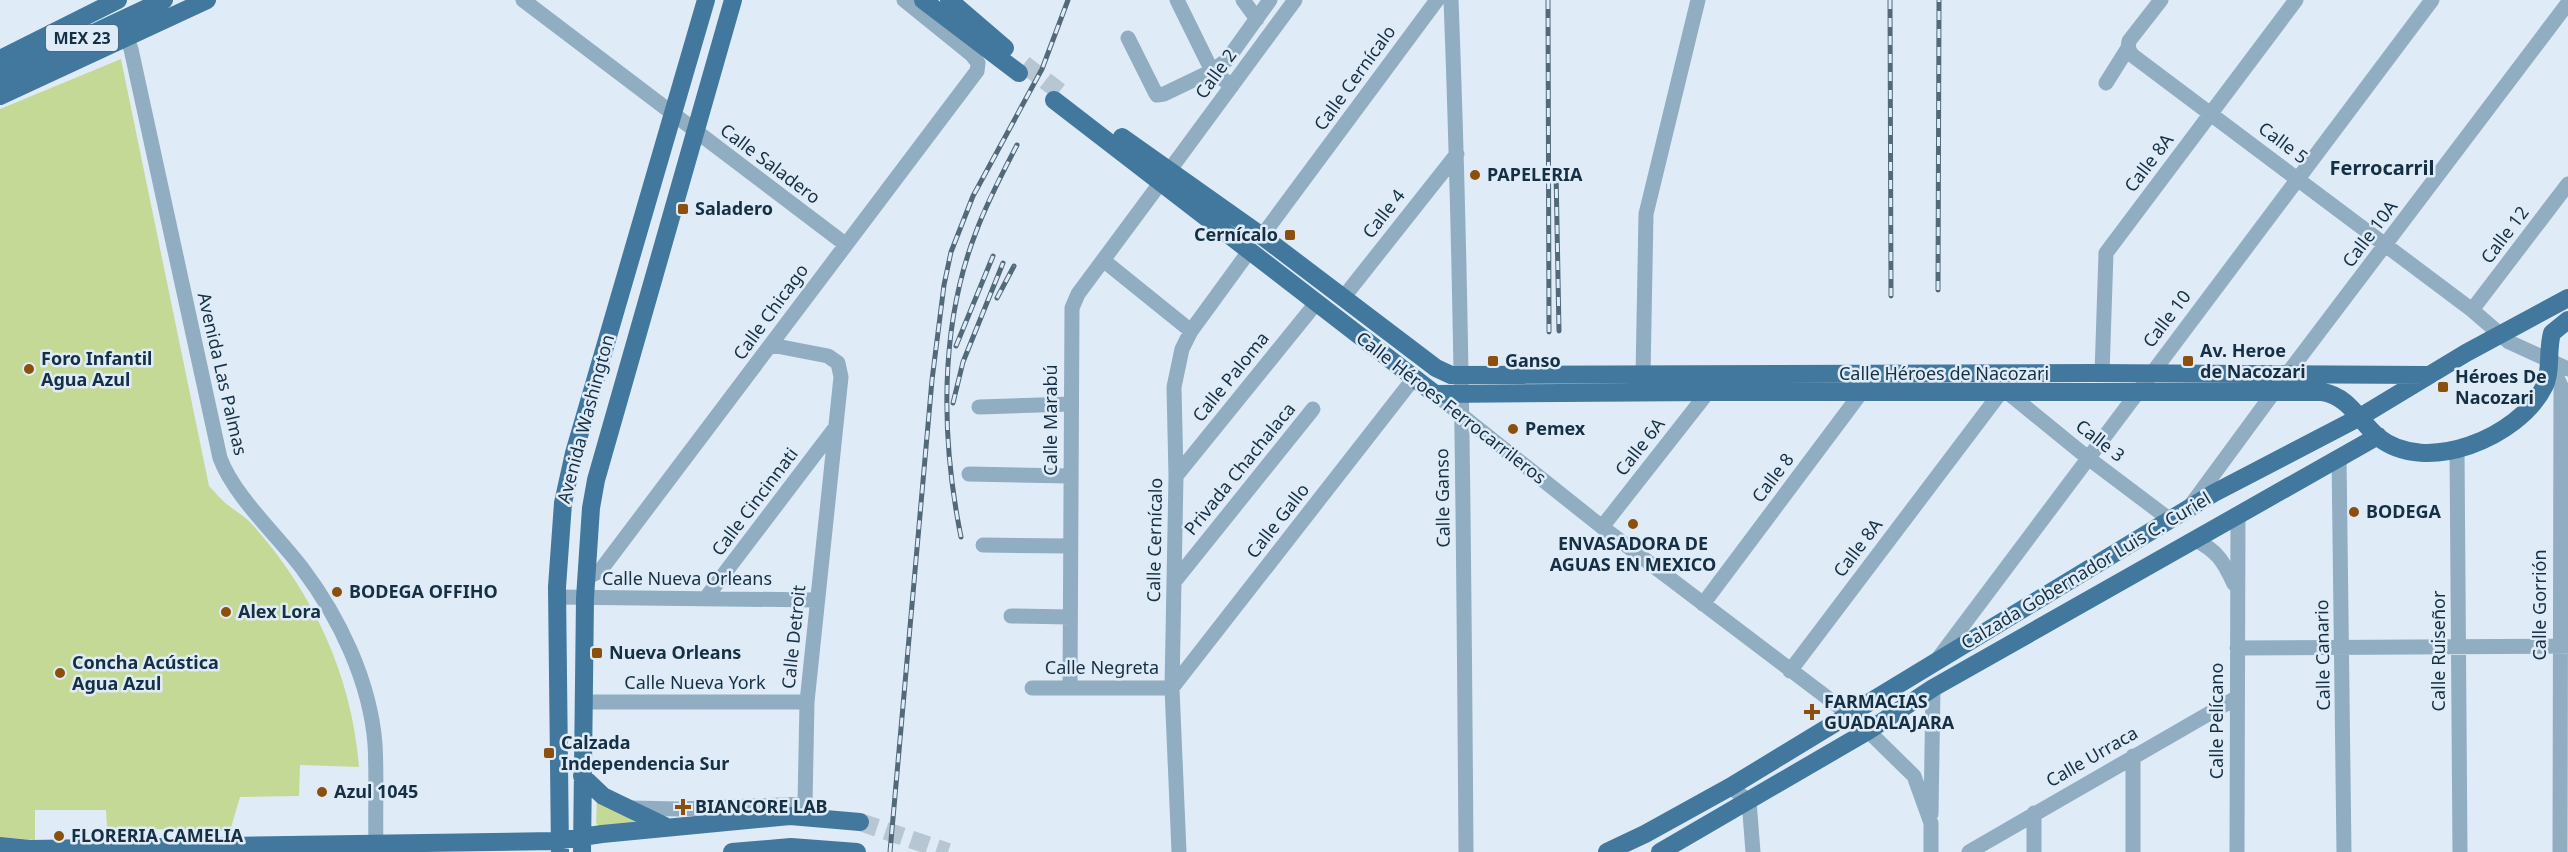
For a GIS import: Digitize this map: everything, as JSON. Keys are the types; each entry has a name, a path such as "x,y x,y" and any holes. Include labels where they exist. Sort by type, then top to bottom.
{"main road":[{"path":"0,59 118,0"},
{"name":"MEX 23","path":"0,78 123,28 164,0"},
{"path":"0,96 123,28 207,0"},
{"name":"Avenida Washington","path":"560,846 557,597 559,537 563,503 574,453 706,0"},
{"name":"Avenida Washington","path":"581,845 585,598 591,508 596,480 694,130 733,0"},
{"path":"923,0 1022,69 949,0"},
{"name":"Calle Héroes Ferrocarrileros","path":"1057,96 1165,176 1250,250 1435,394"},
{"name":"Calle Héroes Ferrocarrileros","path":"1165,176 1262,236 1436,368 1451,375 1461,385"},
{"name":"Calzada Gobernador Luis C. Curiel","path":"1607,852 1645,834 1730,787 2169,519 2360,417 2428,375 2568,298"},
{"path":"2378,436 2402,449 2417,452 2457,449 2480,441 2505,428 2535,401 2558,385 2549,361 2552,333 2568,320"},
{"name":"Calle Héroes de Nacozari","path":"1435,394 1461,385 1643,376 2151,373 2428,375"},
{"name":"Calle Héroes de Nacozari","path":"1461,385 1708,392 2330,393 2344,401 2378,436"},
{"name":"Calzada Gobernador Luis C. Curiel","path":"1660,852 1868,730 1933,688 2378,436"},
{"path":"582,776 603,796 667,827"},
{"path":"0,846 30,850 376,845 560,846 581,845 667,827 790,816 860,822"},
{"path":"732,852 791,847 857,852"}],"street":[{"name":"Calle Saladero","path":"523,0 845,244"},
{"name":"Calle Chicago","path":"586,578 600,571 977,71 978,63 972,54 904,0"},
{"path":"1177,0 1212,71 1232,86"},
{"path":"1243,0 1257,19"},
{"path":"1128,38 1157,95 1164,94 1212,71 1227,60 1270,0"},
{"name":"Calle 2","path":"1165,176 1295,0"},
{"name":"Calle Cernícalo","path":"1262,236 1437,0"},
{"name":"Calle Ganso","path":"1451,0 1457,154 1462,417 1466,852"},
{"path":"1643,376 1646,214 1698,0"},
{"path":"2106,83 2128,48 2129,41 2161,0"},
{"name":"Calle 8A","path":"2102,374 2106,253 2296,0"},
{"name":"Calle 10","path":"1935,663 2432,0"},
{"name":"Calle 10A","path":"2288,373 2568,3"},
{"name":"Avenida Las Palmas","path":"123,28 220,458 236,487 280,539 322,596 361,677 368,699 375,743 376,845"},
{"name":"Calle 5","path":"2128,48 2133,55 2472,310 2500,336 2521,350 2549,361"},
{"name":"Calle 4","path":"1343,298 1457,154"},
{"name":"Calle Marabú","path":"1070,688 1071,308 1078,294 1165,176"},
{"name":"Calle 12","path":"2472,310 2568,184"},
{"name":"Calle Cernícalo","path":"1179,852 1172,688 1176,476 1174,387 1182,349 1191,331 1250,250"},
{"path":"1103,260 1191,331"},
{"name":"Calle Paloma","path":"1176,476 1317,303"},
{"name":"Calle Detroit","path":"622,807 678,809 805,804 807,702 841,377 838,363 828,356 771,345"},
{"path":"2549,361 2568,369"},
{"name":"Calle 8","path":"1703,604 1862,393 1873,375"},
{"name":"Calle Gallo","path":"1172,688 1414,378"},
{"name":"Calle Gorrión","path":"2558,385 2564,646 2560,852"},
{"name":"Calle 6A","path":"1602,527 1708,392"},
{"name":"Calle 8A","path":"1790,671 2004,392"},
{"name":"Calle 3","path":"2004,392 2169,519"},
{"path":"2189,508 2274,392"},
{"name":"Calle Héroes Ferrocarrileros","path":"1435,394 1602,527 1868,730 1914,776 1931,823"},
{"path":"979,407 1071,404"},
{"name":"Privada Chachalaca","path":"1174,582 1313,409"},
{"name":"Calle Cincinnati","path":"705,599 836,428"},
{"name":"Calle Ruiseñor","path":"2457,449 2460,852"},
{"name":"Calle Canario","path":"2339,457 2344,852"},
{"path":"969,474 1070,476"},
{"name":"Calle Pelícano","path":"2237,852 2238,515"},
{"name":"Calle Pelícano","path":"2194,539 2208,546 2221,558 2236,590"},
{"path":"983,545 1070,546"},
{"name":"Calle Nueva Orleans","path":"557,597 817,600"},
{"path":"1011,616 1070,617"},
{"path":"2236,648 2564,646"},
{"name":"Calle Negreta","path":"1032,688 1172,688"},
{"path":"1931,852 1933,688"},
{"name":"Calle Urraca","path":"1969,852 2236,698"},
{"name":"Calle Nueva York","path":"584,702 807,702"},
{"path":"2133,756 2133,852"},
{"path":"1730,787 1749,801 1753,852"},
{"path":"2034,813 2034,852"}],"green space":[{"path":"121,59 209,486 225,503 250,522 272,548 310,605 338,667 348,699 359,767 300,765 299,796 240,797 230,831 107,828 106,810 35,810 35,840 0,837 0,109"},
{"path":"597,798 636,818 637,824 600,827 596,823"}],"tunnel":[{"path":"1024,64 1060,92"},
{"path":"860,822 948,852"}],"railway":[{"path":"890,852 932,380 944,285 951,252 973,196 1042,69 1068,0"},
{"path":"1548,0 1549,332"},
{"path":"1890,0 1891,296"},
{"path":"1938,290 1939,0"},
{"path":"961,537 954,499 947,422 947,383 955,306 976,232 1017,145"},
{"path":"1556,171 1559,331"},
{"path":"956,346 993,256"},
{"path":"953,403 963,362 1003,263"},
{"path":"997,298 1014,266"}],"place":[{"name":"PAPELERIA","path":"1475,175"},
{"name":"Saladero","path":"683,209"},
{"name":"Cernícalo","path":"1290,235"},
{"name":"Ganso","path":"1493,361"},
{"name":"Av. Heroe de Nacozari","path":"2188,361"},
{"name":"Foro Infantil Agua Azul","path":"29,369"},
{"name":"Héroes De Nacozari","path":"2443,387"},
{"name":"Pemex","path":"1513,429"},
{"name":"BODEGA","path":"2354,512"},
{"name":"ENVASADORA DE AGUAS EN MEXICO","path":"1633,524"},
{"name":"BODEGA OFFIHO","path":"337,592"},
{"name":"Alex Lora","path":"226,612"},
{"name":"Nueva Orleans","path":"597,653"},
{"name":"Concha Acústica Agua Azul","path":"60,673"},
{"name":"FARMACIAS GUADALAJARA","path":"1812,712"},
{"name":"Calzada Independencia Sur","path":"549,753"},
{"name":"Azul 1045","path":"322,792"},
{"name":"BIANCORE LAB","path":"683,807"},
{"name":"FLORERIA CAMELIA","path":"59,836"}],"district":[{"name":"Ferrocarril","path":"2382,168"}]}
